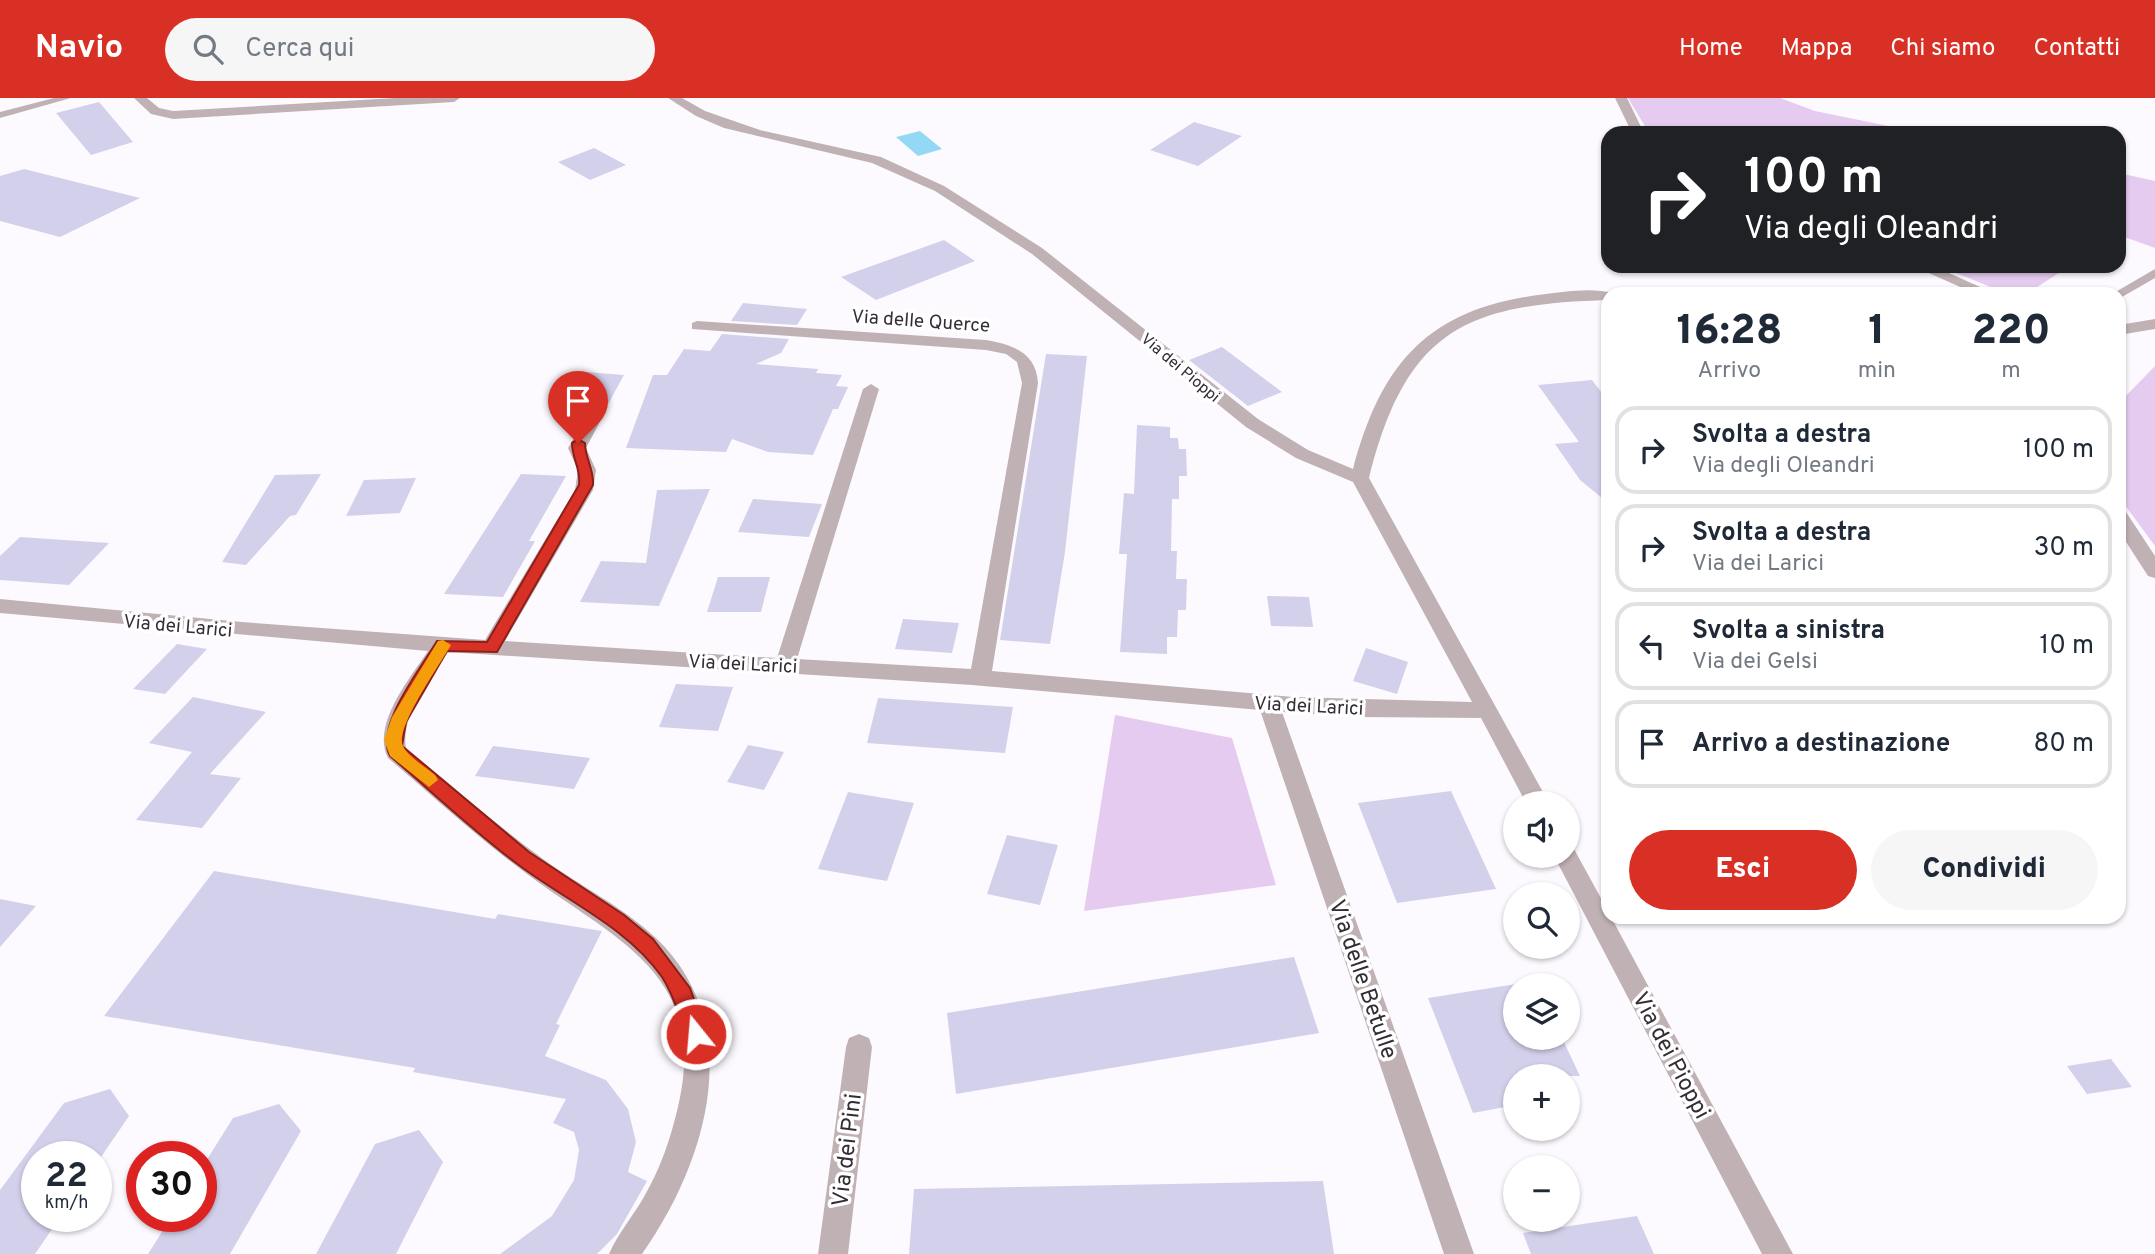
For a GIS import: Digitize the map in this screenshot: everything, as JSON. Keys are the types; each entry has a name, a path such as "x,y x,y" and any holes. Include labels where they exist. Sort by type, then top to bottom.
{"street":[{"path":"140,98 158,112 186,115 452,98"},
{"name":"Via dei Pioppi","path":"674,98 731,129 863,156 898,168 937,187 1000,225 1063,269 1265,435 1318,464 1360,478"},
{"path":"1620,98 1634,126"},
{"path":"1937,273 1972,287"},
{"path":"1532,791 1360,478 1374,424 1390,386 1410,359 1437,337 1487,311 1511,304 1554,298 1601,296"},
{"path":"2126,329 2155,324"},
{"name":"Via delle Querce","path":"698,327 986,345 1014,351 1025,359 1030,372 1030,383 980,678"},
{"path":"785,665 871,389"},
{"path":"491,648 584,489 587,470 577,448 595,416"},
{"path":"2126,527 2155,571"},
{"name":"Via dei Larici","path":"0,606 186,627 980,678 1269,705 1488,710"},
{"path":"442,645 394,730 396,752 522,858 610,916 646,945 676,982 693,1019 698,1060 687,1126 654,1207 624,1254"},
{"name":"Via delle Betulle","path":"1269,705 1459,1254"},
{"name":"Via dei Pioppi","path":"1572,868 1601,922"},
{"name":"Via dei Pioppi","path":"1602,924 1778,1254"},
{"name":"Via dei Pini","path":"833,1254 859,1047"}],"lane":[{"path":"0,115 66,98"},
{"path":"2126,289 2155,273"}],"shaded area":[{"path":"1628,98 1780,98 1815,111 1888,126 1645,126"},
{"path":"2126,175 2155,181 2155,248 2126,238"},
{"path":"1956,273 2059,273 2037,287 1991,287"},
{"path":"2155,366 2155,546 2126,507 2126,396"},
{"path":"1115,715 1232,738 1276,885 1084,911"}],"water":[{"path":"920,131 942,149 918,156 896,137"}],"building":[{"path":"99,102 133,142 91,155 56,113"},
{"path":"1194,122 1242,136 1198,166 1150,150"},
{"path":"594,148 626,165 590,180 558,162"},
{"path":"24,169 140,198 60,237 0,221 0,176"},
{"path":"944,240 975,261 876,300 841,277"},
{"path":"743,303 807,309 797,325 731,321"},
{"path":"722,334 789,339 781,353 756,364 818,369 816,373 842,375 836,386 848,387 838,409 833,409 813,455 768,452 732,439 726,452 626,448 653,375 667,375 684,349 710,351"},
{"path":"1222,347 1282,392 1248,406 1189,360"},
{"path":"1046,354 1087,356 1065,552 1050,644 1000,640"},
{"path":"586,372 624,375 607,406 564,401"},
{"path":"1592,380 1601,392 1601,497 1580,480 1555,444 1579,442 1538,385"},
{"path":"1137,425 1170,427 1170,438 1178,438 1179,449 1186,449 1187,476 1179,476 1179,499 1172,499 1171,551 1177,551 1176,579 1187,579 1186,610 1178,610 1177,637 1167,637 1167,654 1120,652 1127,554 1119,554 1124,493 1134,494"},
{"path":"321,474 296,515 290,516 246,565 222,562 275,475"},
{"path":"521,474 566,476 529,541 535,541 503,597 444,594"},
{"path":"416,478 400,513 346,516 364,480"},
{"path":"710,489 659,606 580,602 601,561 646,563 657,490"},
{"path":"753,499 822,504 809,537 738,532"},
{"path":"20,537 109,543 69,585 0,580 0,556"},
{"path":"718,577 770,577 761,612 707,612"},
{"path":"1267,596 1309,597 1313,627 1271,626"},
{"path":"903,619 959,623 952,653 895,649"},
{"path":"177,644 207,649 165,694 133,689"},
{"path":"1366,648 1408,662 1397,694 1353,681"},
{"path":"676,684 733,687 718,731 659,727"},
{"path":"193,697 266,712 210,774 241,778 202,828 136,820 192,752 149,743"},
{"path":"878,698 1013,707 1005,753 867,743"},
{"path":"748,745 784,752 764,790 727,782"},
{"path":"493,746 590,758 574,789 475,776"},
{"path":"1451,791 1496,889 1397,903 1358,803"},
{"path":"848,792 914,803 887,881 818,869"},
{"path":"1007,835 1058,845 1040,905 987,894"},
{"path":"214,871 495,919 498,914 602,931 556,1024 560,1025 545,1056 606,1080 628,1109 636,1142 628,1172 647,1181 617,1234 597,1254 500,1254 552,1216 574,1180 579,1150 574,1132 553,1123 566,1099 413,1072 415,1068 104,1016"},
{"path":"0,899 36,906 0,947"},
{"path":"1294,957 1319,1033 956,1094 947,1013"},
{"path":"1503,986 1503,1050 1568,1050 1574,1064 1503,1064 1503,1107 1473,1113 1428,998"},
{"path":"2111,1059 2132,1087 2087,1094 2067,1066"},
{"path":"110,1089 129,1116 112,1141 36,1141 64,1103"},
{"path":"279,1104 301,1131 230,1254 148,1254 162,1232 217,1232 217,1144 233,1118"},
{"path":"419,1130 443,1162 396,1254 316,1254 375,1144"},
{"path":"21,1161 21,1232 50,1232 35,1254 0,1254 0,1190"},
{"path":"1323,1181 1334,1254 909,1254 914,1189"},
{"path":"1637,1216 1654,1254 1531,1254 1523,1233 1580,1232 1580,1224"}],"slow traffic":[{"path":"429,780 396,752 392,740 398,722 443,645"}],"route":[{"path":"578,443 578,453 587,470 586,485 491,648 442,645 394,730 393,746 396,752 522,858 618,921 646,945 668,970 690,1007 696,1034"}]}
